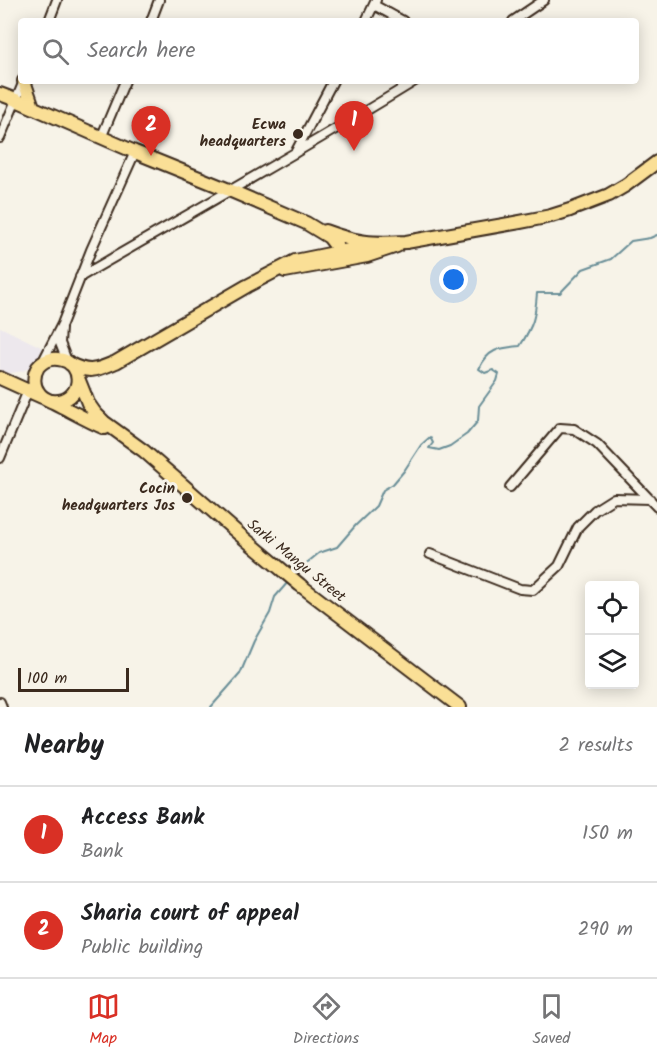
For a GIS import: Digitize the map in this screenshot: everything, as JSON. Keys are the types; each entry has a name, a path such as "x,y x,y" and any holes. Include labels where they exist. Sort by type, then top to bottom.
{"main road":[{"path":"25,84 33,107"},
{"path":"0,94 306,223 346,239 369,243 406,242 520,222 570,210 609,195 657,162"},
{"path":"306,223 329,237 343,256"},
{"path":"38,369 36,389 47,399 63,401 77,387 116,362 247,286 295,261 384,251 406,242"},
{"path":"343,256 388,243"},
{"path":"0,378 19,379 31,374 49,359 56,358 81,369 92,371 116,362"},
{"path":"69,362 76,370 77,387 95,413 117,433"},
{"path":"0,378 117,433"},
{"name":"Sarki Mangu Street","path":"117,433 144,451 300,585 460,707"}],"street":[{"path":"50,18 57,0"},
{"path":"152,18 159,0"},
{"path":"517,18 544,0"},
{"path":"367,18 375,2 399,18"},
{"path":"0,138 23,84"},
{"path":"101,138 124,84"},
{"path":"294,154 331,84"},
{"path":"80,277 340,128 410,84"},
{"path":"0,458 38,369 62,324 95,239 135,152"},
{"path":"62,324 60,343 69,362"},
{"path":"510,487 560,428 574,429 597,444 657,507"},
{"path":"430,554 520,589 533,590 559,566 578,527 595,510 614,498 650,499"},
{"path":"0,702 2,707"}],"shaded area":[{"path":"0,327 43,348 34,365 23,371 5,374 0,372"}],"waterway":[{"path":"294,576 319,553 337,547 376,506 383,490 393,484 421,445 430,437 433,443 429,448 439,450 450,446 467,434 478,421 479,406 497,381 499,374 493,370 485,373 479,369 482,362 490,353 520,346 533,321 537,293 560,293 583,269 611,259 631,241 657,235"},
{"path":"211,707 240,674 254,641 270,613 275,597 288,582"}],"place":[{"name":"Ecwa headquarters","path":"298,134"},
{"name":"Access Bank","path":"354,151"},
{"name":"Sharia court of appeal","path":"151,156"},
{"name":"Cocin headquarters Jos","path":"187,498"}]}
